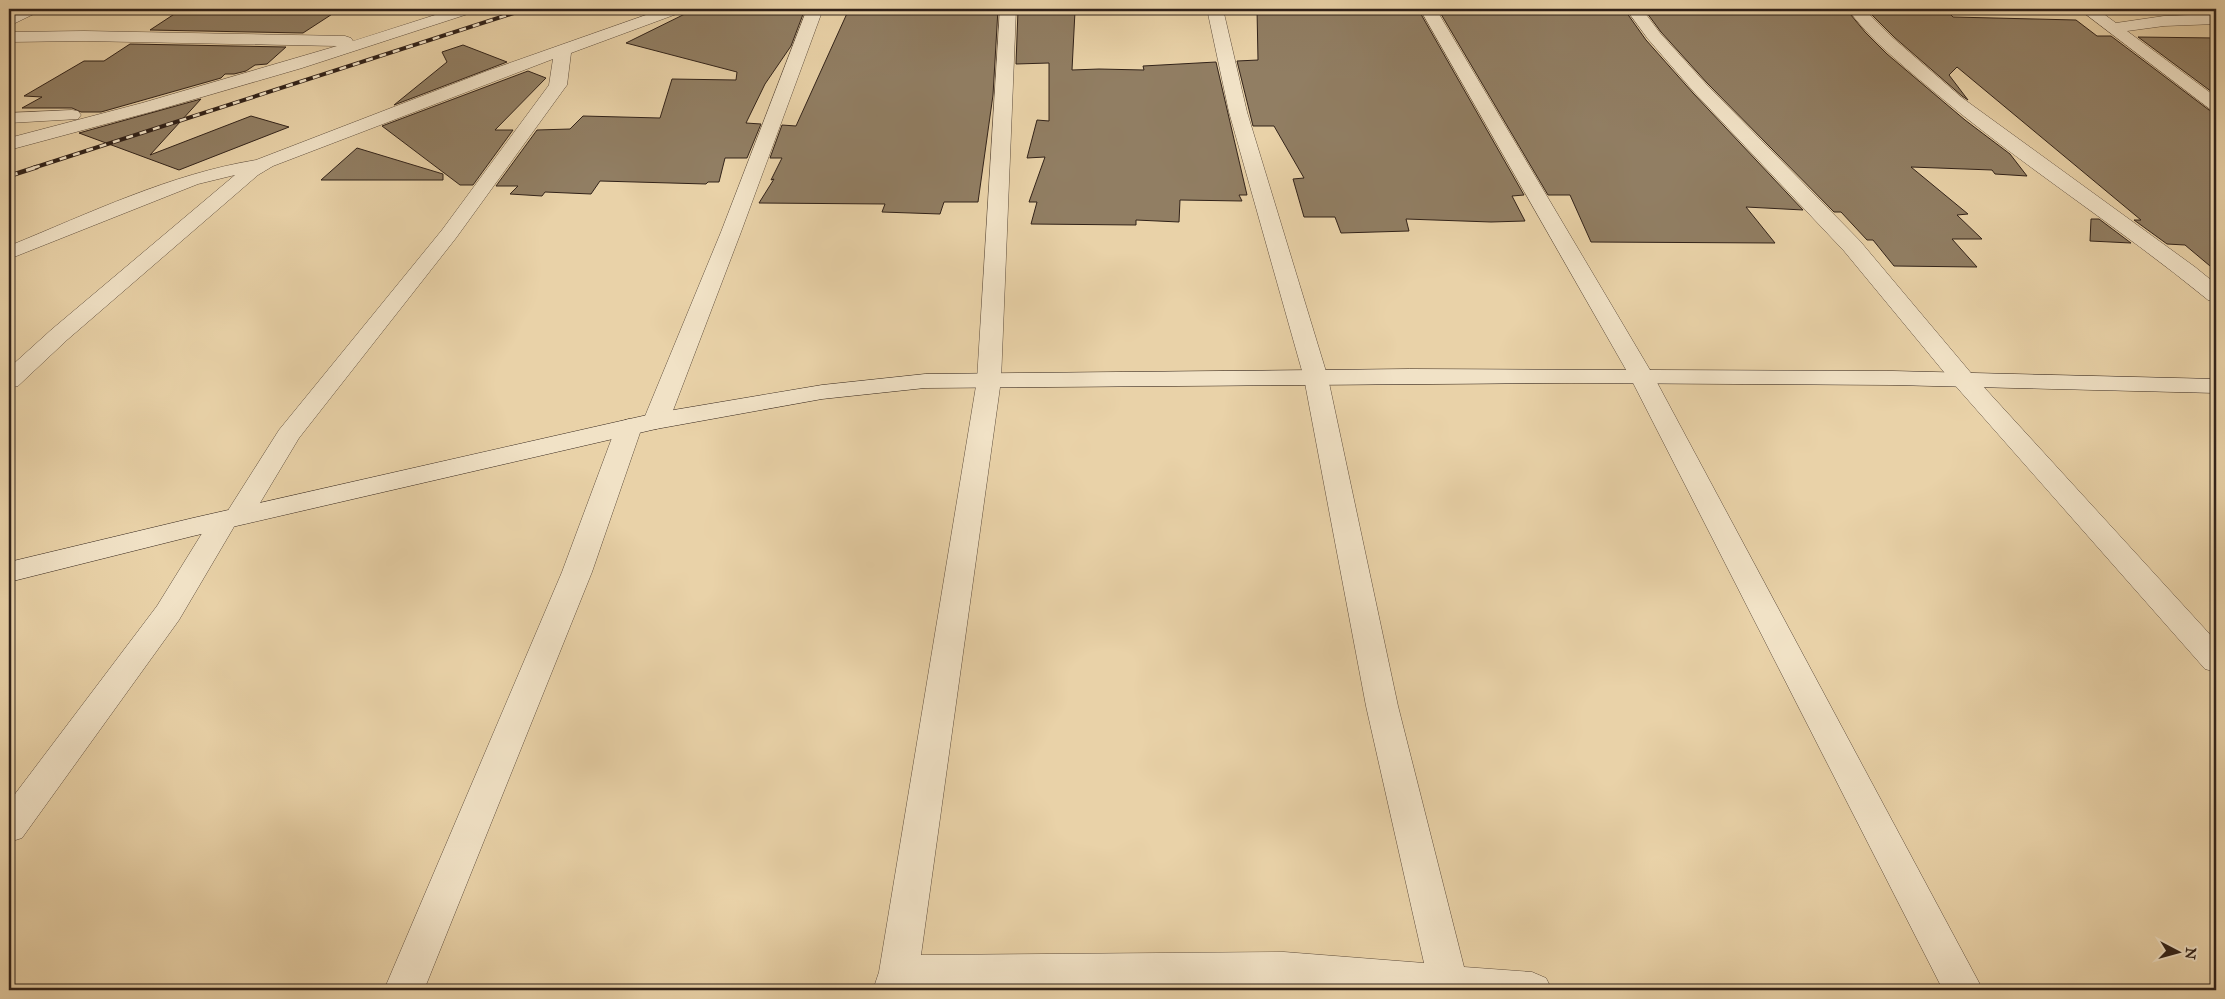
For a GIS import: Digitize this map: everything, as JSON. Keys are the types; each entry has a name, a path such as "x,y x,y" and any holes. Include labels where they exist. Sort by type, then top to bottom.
{"street":[{"path":"9,21 33,9"},
{"path":"9,144 148,107 296,64 360,42 469,9"},
{"path":"9,381 59,334 218,201 251,171 261,165 332,136 677,9"},
{"path":"404,990 577,572 642,424 731,232 815,9"},
{"path":"1008,9 1002,163 989,380 896,981 1284,969 1532,990"},
{"path":"1216,9 1238,112 1316,378 1382,706 1448,983"},
{"path":"1428,9 1641,376 1963,990"},
{"path":"1634,9 1654,36 1700,88 1852,246 1962,378 2216,661"},
{"path":"1856,9 1885,40 1982,123 2141,235 2216,295"},
{"path":"2087,9 2216,104"},
{"path":"2113,28 2164,21 2216,19"},
{"path":"9,37 103,36 296,39 360,42"},
{"path":"9,828 168,613 288,435 449,234 558,86 563,50"},
{"path":"9,118 95,114 148,107"},
{"path":"9,253 191,180 261,165"},
{"path":"9,572 231,518 642,424 822,392 925,381 1744,375 1962,378 2216,386"}],"building":[{"path":"182,9 340,9 303,33 150,30"},
{"path":"695,9 805,9 791,46 765,84 746,123 761,124 747,158 725,158 719,182 708,182 706,184 600,181 591,194 545,192 542,196 510,194 518,186 496,186 537,130 570,129 583,116 660,118 672,79 736,80 737,72 626,43"},
{"path":"849,9 998,9 993,95 978,202 944,202 940,214 882,212 885,204 759,203 774,179 771,180 782,158 770,158 782,125 796,126"},
{"path":"1257,9 1418,9 1524,195 1512,196 1525,221 1491,222 1406,219 1409,231 1341,233 1335,217 1304,217 1293,179 1304,178 1274,126 1253,126 1237,61 1258,60"},
{"path":"1438,9 1546,9 1548,11 1624,9 1646,40 1693,93 1803,210 1746,207 1775,243 1591,242 1570,195 1548,195"},
{"path":"1644,9 1846,9 1887,54 1965,120 2010,154 2027,176 1995,174 1992,170 1911,167 1968,214 1957,215 1982,239 1952,239 1977,267 1894,266 1873,240 1867,240 1841,212 1834,212 1707,83 1661,32"},
{"path":"1866,9 1947,11 1953,17 2076,20 2097,36 2111,36 2209,110 2216,112 2216,271 2185,245 2167,244 2134,220 2141,220 1957,67 1949,75 1968,100 1962,96 1894,37"},
{"path":"1018,10 1075,11 1072,70 1144,70 1143,66 1216,62 1247,195 1239,195 1242,201 1180,200 1179,222 1136,220 1136,225 1031,224 1037,202 1029,202 1045,157 1027,158 1037,120 1049,121 1049,63 1016,64"},
{"path":"2138,37 2216,38 2216,95"},
{"path":"130,44 286,47 267,64 255,65 246,71 225,74 221,78 101,112 81,112 72,108 22,108 42,97 24,96 84,61 104,61"},
{"path":"463,45 507,62 394,105 447,62 442,52"},
{"path":"528,71 546,78 495,130 513,130 473,185 460,185 382,126"},
{"path":"201,99 150,155 251,116 289,127 179,170 79,133"},
{"path":"357,148 443,174 443,180 321,180"},
{"path":"2091,219 2099,219 2131,243 2090,241"}],"railway":[{"path":"33,168 526,9"},
{"path":"9,176 37,167"}]}
